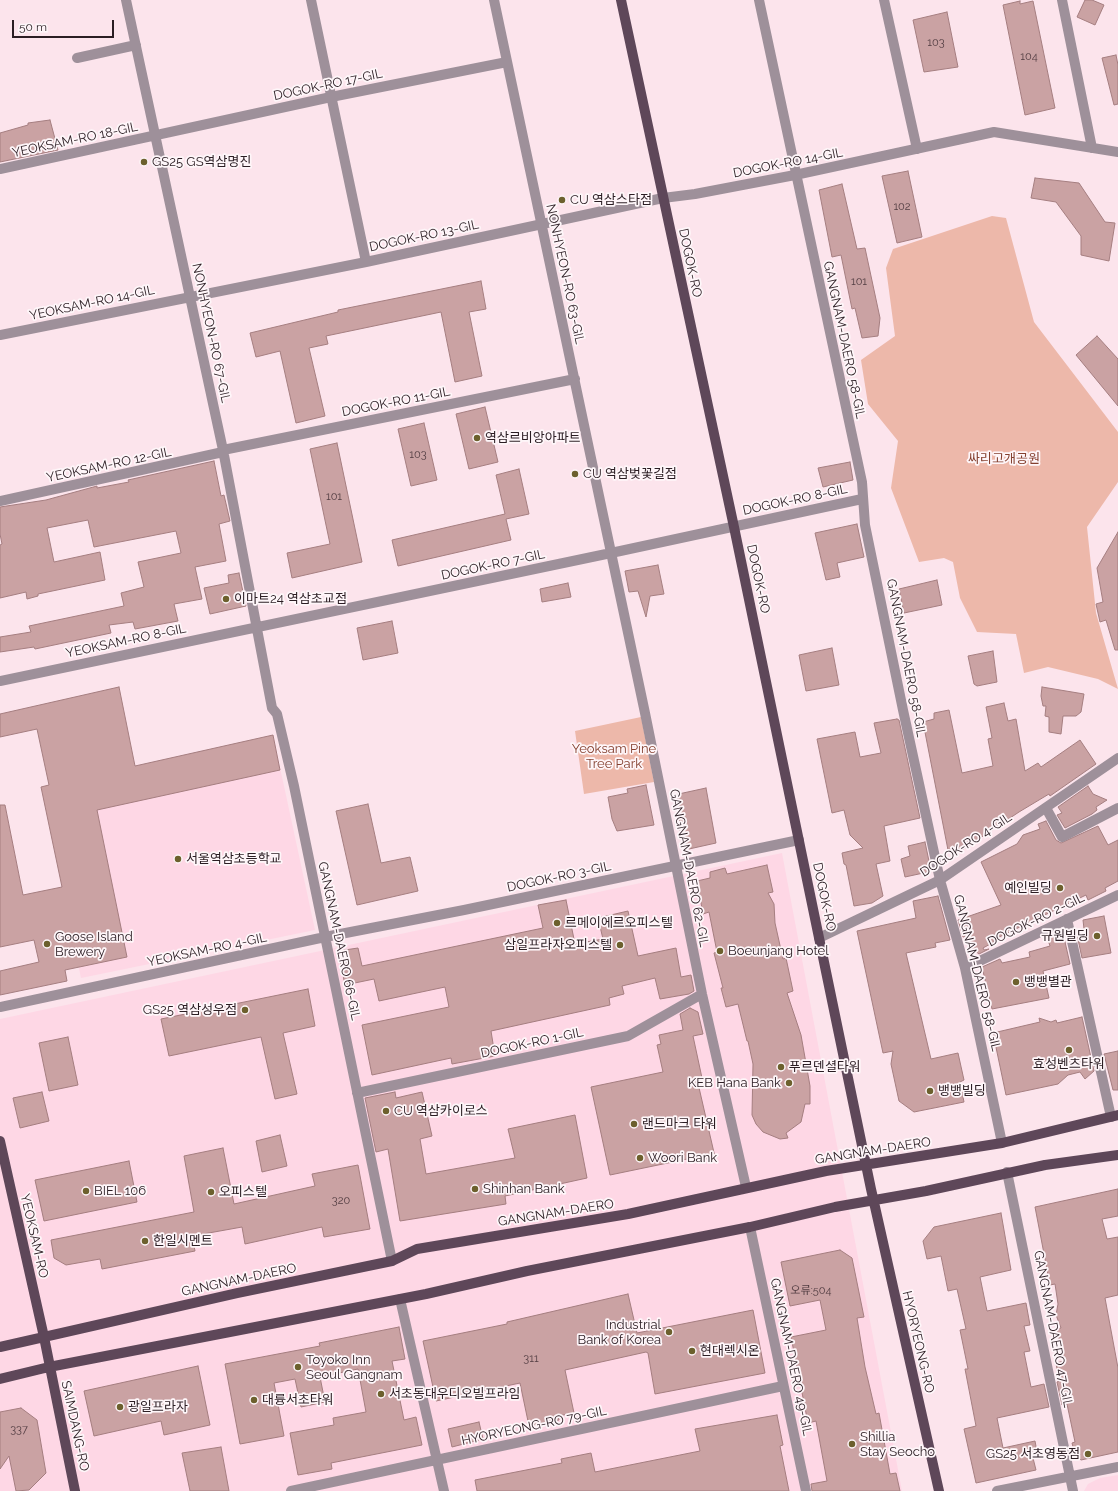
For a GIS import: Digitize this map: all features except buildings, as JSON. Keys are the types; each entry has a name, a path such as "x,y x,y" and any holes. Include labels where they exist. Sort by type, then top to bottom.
{"main road":[{"name":"DOGOK-RO","path":"621,0 734,527 873,1200"},
{"name":"GANGNAM-DAERO","path":"0,1347 392,1260 417,1249 628,1214 746,1187 866,1165 1002,1143 1115,1116"},
{"name":"YEOKSAM-RO","path":"0,1141 2,1166 44,1337 49,1367"},
{"path":"0,1379 49,1367 400,1299 527,1271 750,1228 835,1207 926,1191 1007,1172 1118,1155"},
{"name":"HYORYEONG-RO","path":"873,1200 939,1491"},
{"name":"SAIMDANG-RO","path":"49,1367 76,1491"}],"street":[{"name":"NONHYEON-RO 67-GIL","path":"126,0 223,451 257,627"},
{"path":"311,0 366,262"},
{"name":"NONHYEON-RO 63-GIL","path":"494,0 540,224 575,379 611,554"},
{"name":"GANGNAM-DAERO 58-GIL","path":"759,0 795,175 862,482 865,525 903,710 940,880 965,968 1002,1143"},
{"path":"884,0 917,149"},
{"path":"1062,0 1092,148"},
{"path":"76,58 136,45"},
{"name":"DOGOK-RO 17-GIL","path":"155,135 507,62"},
{"name":"DOGOK-RO 14-GIL","path":"663,198 695,194 795,175 994,132 1118,152"},
{"name":"YEOKSAM-RO 18-GIL","path":"0,169 155,135"},
{"name":"DOGOK-RO 13-GIL","path":"190,296 366,262 663,198"},
{"name":"YEOKSAM-RO 14-GIL","path":"0,335 190,296"},
{"name":"DOGOK-RO 11-GIL","path":"223,451 575,379"},
{"name":"YEOKSAM-RO 12-GIL","path":"0,501 223,451"},
{"name":"DOGOK-RO 8-GIL","path":"734,527 862,499"},
{"name":"DOGOK-RO 7-GIL","path":"257,627 734,527"},
{"name":"GANGNAM-DAERO 62-GIL","path":"611,554 702,994 746,1187"},
{"name":"YEOKSAM-RO 8-GIL","path":"0,681 257,627"},
{"name":"GANGNAM-DAERO 66-GIL","path":"257,627 272,708 277,714 294,786 392,1260"},
{"name":"DOGOK-RO 4-GIL","path":"819,938 940,880 1118,758"},
{"path":"1046,808 1062,837 1118,808"},
{"name":"DOGOK-RO 3-GIL","path":"325,938 798,840"},
{"name":"DOGOK-RO 2-GIL","path":"965,968 1118,895"},
{"path":"1067,919 1115,1116"},
{"name":"YEOKSAM-RO 4-GIL","path":"0,1007 325,938"},
{"name":"DOGOK-RO 1-GIL","path":"357,1093 628,1036 702,994"},
{"name":"GANGNAM-DAERO 47-GIL","path":"1007,1172 1073,1491"},
{"name":"GANGNAM-DAERO 49-GIL","path":"750,1228 806,1491"},
{"path":"400,1299 444,1491"},
{"name":"HYORYEONG-RO 79-GIL","path":"291,1491 783,1386"},
{"path":"997,1491 1070,1478 1118,1467"}],"shaded area":[{"name":"서울역삼초등학교","path":"273,735 315,930 81,978 41,787"},
{"path":"782,853 902,1491 0,1491 0,1019"},
{"path":"1118,1475 1118,1491 1084,1491 1088,1484 1100,1478"}],"green space":[{"name":"싸리고개공원","path":"992,216 1006,218 1034,322 1118,432 1118,482 1087,527 1096,613 1118,689 1098,679 1048,667 1024,673 1016,634 977,632 960,598 953,562 944,558 919,562 891,488 898,441 868,404 861,360 895,336 886,268 893,249"},
{"name":"Yeoksam Pine Tree Park","path":"641,717 654,782 584,794 575,731"}],"place":[{"name":"GS25 GS역삼명진","path":"144,162"},
{"name":"CU 역삼스타점","path":"562,200"},
{"name":"역삼르비앙아파트","path":"477,438"},
{"name":"CU 역삼벚꽃길점","path":"575,474"},
{"name":"이마트24 역삼초교점","path":"226,599"},
{"name":"서울역삼초등학교","path":"178,859"},
{"name":"예인빌딩","path":"1060,888"},
{"name":"르메이에르오피스텔","path":"557,923"},
{"name":"규원빌딩","path":"1097,936"},
{"name":"Goose Island Brewery","path":"47,944"},
{"name":"삼일프라자오피스텔","path":"620,945"},
{"name":"Boeunjang Hotel","path":"720,951"},
{"name":"뱅뱅별관","path":"1016,982"},
{"name":"GS25 역삼성우점","path":"245,1010"},
{"name":"효성벤츠타워","path":"1069,1050"},
{"name":"푸르덴셜타워","path":"781,1067"},
{"name":"KEB Hana Bank","path":"789,1083"},
{"name":"뱅뱅빌딩","path":"930,1091"},
{"name":"CU 역삼카이로스","path":"386,1111"},
{"name":"랜드마크 타워","path":"634,1124"},
{"name":"Woori Bank","path":"640,1158"},
{"name":"Shinhan Bank","path":"475,1189"},
{"name":"BIEL 106","path":"86,1191"},
{"name":"오피스텔","path":"211,1192"},
{"name":"한일시멘트","path":"145,1241"},
{"name":"Industrial Bank of Korea","path":"669,1332"},
{"name":"현대렉시온","path":"692,1351"},
{"name":"Toyoko Inn Seoul Gangnam","path":"298,1367"},
{"name":"서초동대우디오빌프라임","path":"381,1394"},
{"name":"대륭서초타워","path":"254,1400"},
{"name":"광일프라자","path":"120,1407"},
{"name":"Shillia Stay Seocho","path":"852,1444"},
{"name":"GS25 서초영동점","path":"1088,1454"}]}
